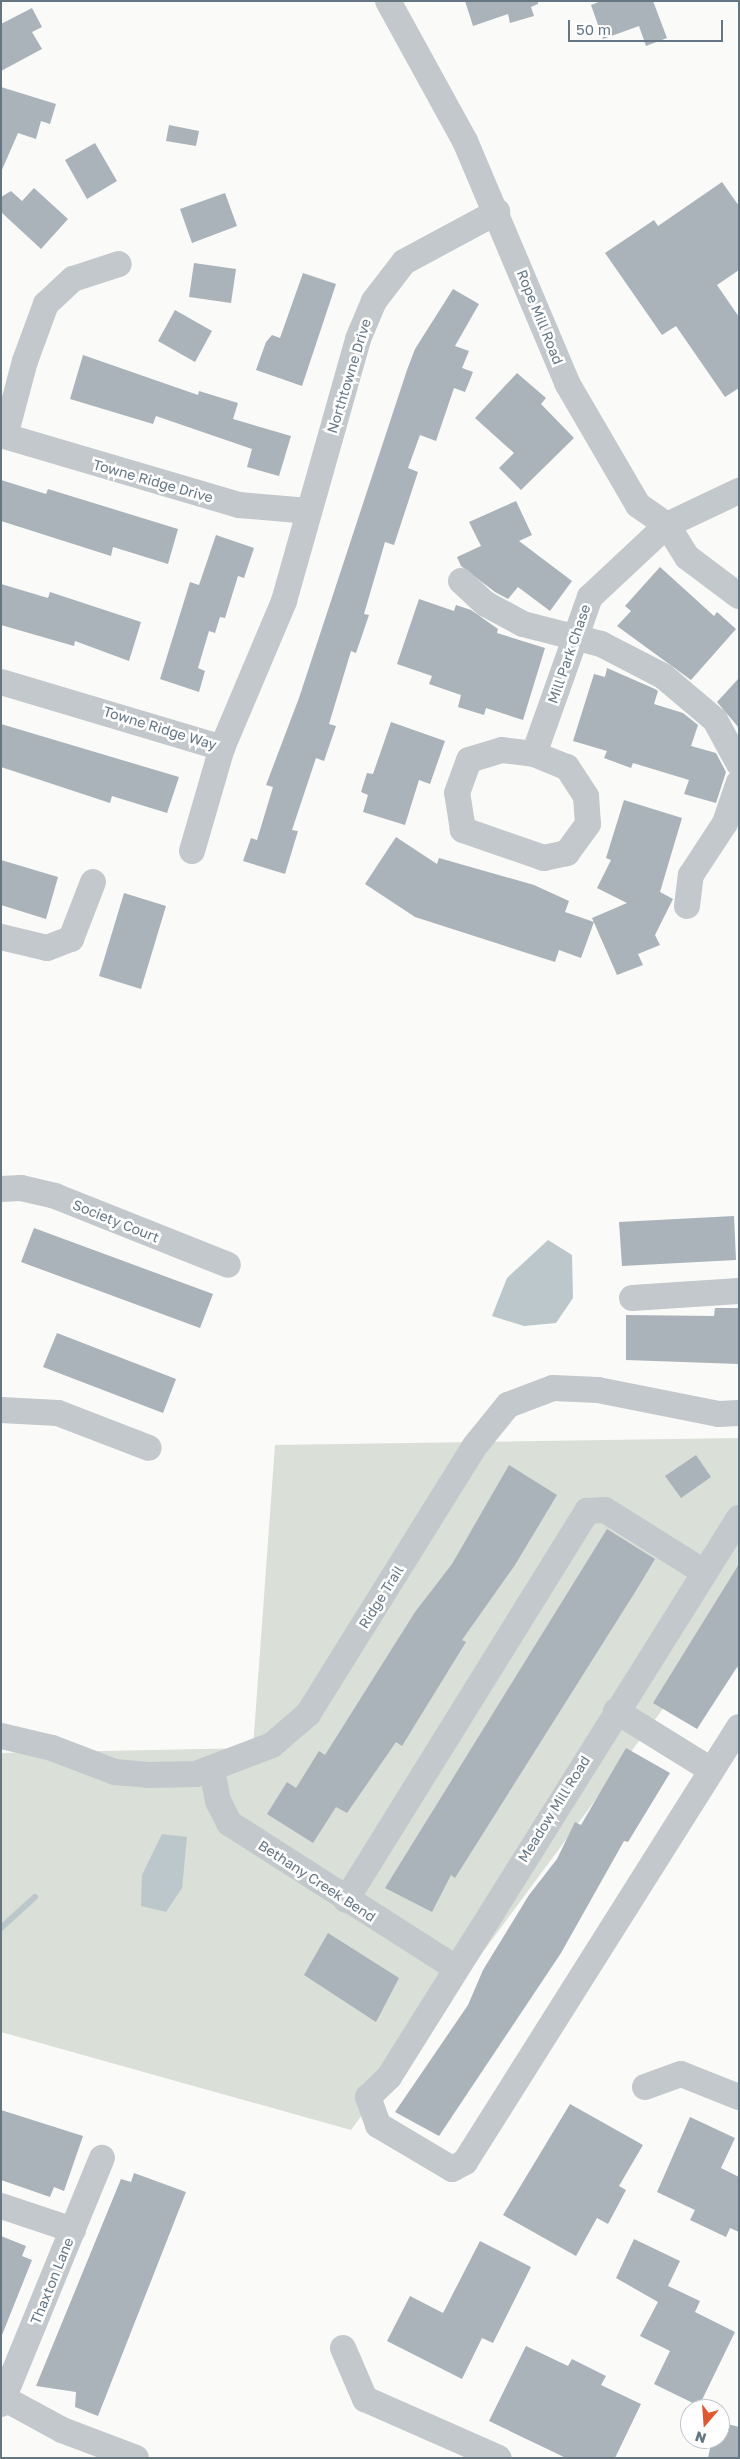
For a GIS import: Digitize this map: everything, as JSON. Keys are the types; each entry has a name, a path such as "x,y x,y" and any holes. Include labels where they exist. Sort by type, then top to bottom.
{"street":[{"name":"Rope Mill Road","path":"388,1 465,140 497,212 567,383 638,505 667,525 686,557 739,596"},
{"name":"Northtowne Drive","path":"284,601 358,339 384,284 404,262 434,242 497,212"},
{"path":"3,435 25,361 46,304 73,279 119,264"},
{"name":"Towne Ridge Drive","path":"3,435 239,505 309,511"},
{"name":"Mill Park Chase","path":"534,754 590,597 667,525 739,491"},
{"path":"461,581 486,604 523,624 601,644 663,676 715,720 739,764"},
{"name":"Towne Ridge Way","path":"1,682 222,748 284,601"},
{"path":"192,852 222,748"},
{"path":"502,750 534,754 567,768 586,796 588,824 567,853 544,858 463,830 457,792 470,760 502,750"},
{"path":"687,906 691,875 725,824 739,782"},
{"path":"1,936 47,948 71,939 93,882"},
{"name":"Society Court","path":"1,1189 22,1188 55,1196 228,1265"},
{"path":"632,1298 739,1291"},
{"name":"Ridge Trail","path":"1,1736 52,1748 115,1772 175,1775 212,1770 272,1746 308,1714 474,1447 508,1405 553,1388 598,1390 719,1414 739,1413"},
{"path":"1,1410 58,1413 149,1448"},
{"path":"346,1900 587,1511 605,1510 704,1572"},
{"name":"Meadow Mill Road","path":"712,1770 459,2168 452,2169 378,2125 368,2097 389,2076 454,1967 739,1518"},
{"path":"616,1711 712,1770 739,1727"},
{"name":"Bethany Creek Bend","path":"212,1770 218,1801 229,1823 346,1900 454,1967"},
{"path":"645,2087 681,2074 739,2097"},
{"name":"Thaxton Lane","path":"3,2402 102,2158"},
{"path":"1,2206 73,2230"},
{"path":"343,2348 366,2399 499,2458"},
{"path":"3,2402 62,2430 136,2458"}],"shaded area":[{"path":"548,1240 572,1255 573,1298 556,1323 524,1326 492,1316 507,1278"},
{"path":"739,1438 739,1669 702,1656 351,2130 1,2032 1,1753 253,1748 275,1445"},
{"path":"162,1834 187,1837 182,1888 166,1912 141,1906 142,1875"}],"building":[{"path":"465,1 538,1 538,4 531,7 534,16 510,23 508,14 473,26"},
{"path":"601,1 653,1 667,38 646,46 639,26 603,39 591,5"},
{"path":"32,8 42,27 32,32 42,49 1,71 1,24"},
{"path":"1,87 56,104 50,124 41,121 36,139 18,133 1,172"},
{"path":"169,125 199,131 196,146 166,141"},
{"path":"95,143 117,181 87,199 65,160"},
{"path":"722,182 739,206 739,270 717,285 739,317 739,388 725,397 676,326 662,335 605,253 654,220 658,226"},
{"path":"34,188 68,219 41,249 1,212 1,197 11,191 22,201"},
{"path":"225,193 237,226 192,243 180,209"},
{"path":"194,263 236,269 231,303 189,297"},
{"path":"303,273 336,284 302,386 256,370 266,342 272,335 280,338"},
{"path":"453,289 479,304 455,346 469,351 462,368 473,372 465,392 454,388 436,441 420,435 408,468 418,472 394,545 385,542 364,614 369,615 356,653 351,651 329,724 336,726 324,761 316,758 292,830 298,831 285,874 243,861 251,838 257,840 273,787 266,785 299,698 407,370 415,349"},
{"path":"175,310 212,331 195,362 158,341"},
{"path":"83,355 198,395 199,391 238,403 233,419 291,436 279,476 247,467 252,449 156,416 153,424 70,399"},
{"path":"517,373 546,398 541,404 574,438 521,490 499,468 514,453 475,418"},
{"path":"1,480 46,494 48,489 178,529 168,564 113,547 111,556 1,521"},
{"path":"516,501 532,535 519,541 572,581 550,611 518,587 508,599 495,592 461,566 457,557 481,546 469,522"},
{"path":"216,535 254,548 244,578 238,576 225,618 220,617 215,633 209,631 198,668 205,671 199,692 160,679 190,582 199,585"},
{"path":"660,567 714,616 717,612 736,629 691,680 617,626 631,611 625,606"},
{"path":"1,584 48,598 50,592 141,622 129,661 75,641 74,646 1,625"},
{"path":"419,599 454,611 456,605 471,610 498,629 497,633 545,648 523,720 486,708 484,715 458,707 461,695 429,684 432,676 397,664"},
{"path":"607,668 655,689 658,691 654,704 683,713 698,725 691,746 716,753 726,772 716,803 684,794 689,780 633,763 631,768 604,758 607,751 573,741 594,674 605,677"},
{"path":"739,678 739,728 717,702"},
{"path":"391,722 445,741 430,784 419,780 405,825 363,812 368,795 361,792 367,773 373,774"},
{"path":"1,724 179,777 167,813 112,796 110,803 1,767"},
{"path":"624,800 682,818 660,892 673,899 655,935 660,945 638,954 643,965 617,975 592,918 627,903 597,888 611,860 606,858"},
{"path":"396,837 437,864 439,858 534,885 569,901 565,912 594,922 581,958 559,950 555,962 415,917 365,884"},
{"path":"1,860 58,877 46,919 1,905"},
{"path":"124,893 166,906 141,989 99,976"},
{"path":"734,1216 736,1260 622,1266 619,1222"},
{"path":"34,1228 213,1294 200,1328 21,1262"},
{"path":"715,1308 739,1308 739,1364 626,1360 626,1315 714,1316"},
{"path":"57,1333 176,1379 163,1413 43,1367"},
{"path":"696,1455 711,1477 681,1498 665,1476"},
{"path":"509,1465 557,1495 515,1565 462,1640 466,1642 402,1746 396,1742 347,1813 336,1807 313,1843 267,1814 287,1782 296,1788 319,1751 325,1755 415,1612 452,1564"},
{"path":"607,1529 655,1559 637,1589 455,1878 451,1875 432,1912 385,1888"},
{"path":"739,1564 739,1664 697,1729 653,1703"},
{"path":"626,1748 670,1773 628,1842 624,1841 561,1953 439,2136 395,2112 468,2005 483,1970 529,1895 557,1859 575,1822 581,1825"},
{"path":"328,1933 399,1978 376,2022 304,1975"},
{"path":"570,2104 643,2145 619,2186 626,2190 608,2224 597,2218 576,2256 503,2215"},
{"path":"1,2110 83,2136 64,2191 54,2187 50,2197 1,2180"},
{"path":"690,2117 735,2138 721,2168 739,2177 739,2232 730,2228 726,2237 690,2220 695,2210 657,2192"},
{"path":"134,2173 186,2192 98,2416 75,2407 76,2392 36,2386 121,2179 131,2182"},
{"path":"1,2236 26,2246 22,2256 32,2260 2,2335"},
{"path":"634,2239 680,2261 668,2286 700,2301 695,2312 735,2332 702,2399 685,2399 654,2384 670,2351 640,2336 658,2302 616,2278"},
{"path":"480,2241 531,2267 493,2343 482,2338 462,2379 387,2341 410,2296 443,2313"},
{"path":"526,2346 568,2366 572,2359 606,2376 601,2385 641,2404 615,2458 566,2458 489,2421"},
{"path":"730,2425 739,2427 739,2458 708,2458 710,2449 730,2449"}],"waterway":[{"path":"1,1928 35,1897"}]}
